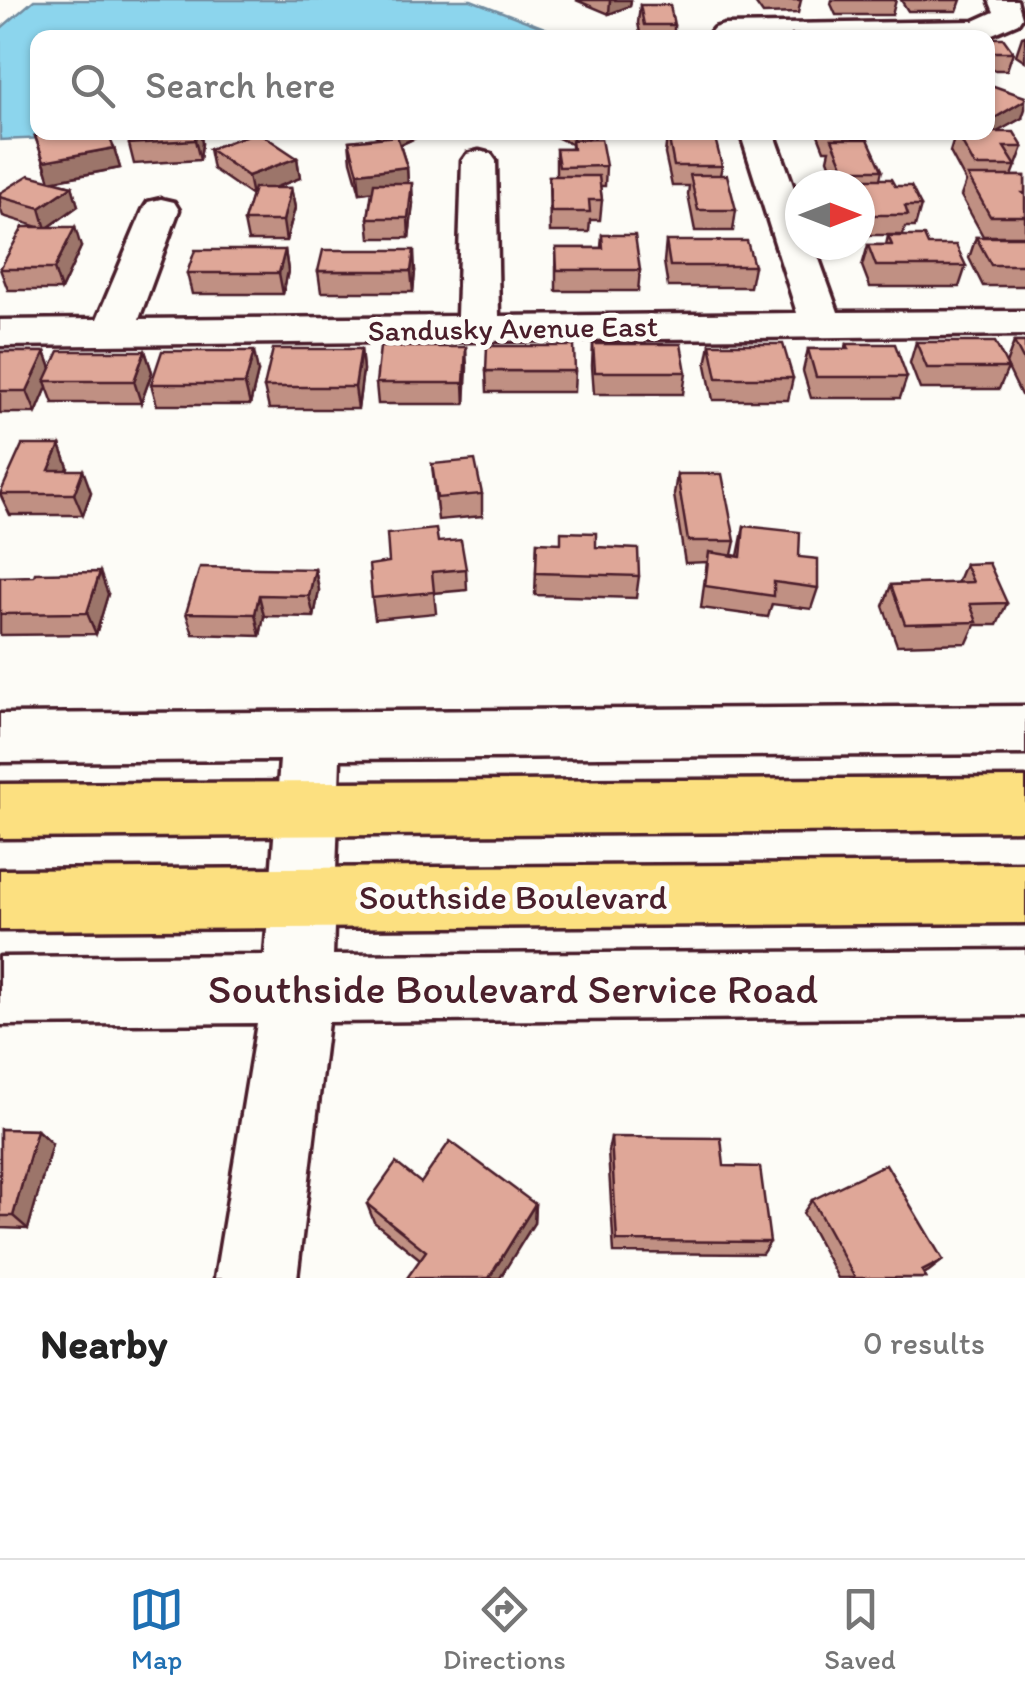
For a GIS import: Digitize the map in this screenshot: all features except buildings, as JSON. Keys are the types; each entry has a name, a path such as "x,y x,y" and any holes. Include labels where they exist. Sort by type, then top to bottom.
{"highway":[{"path":"0,812 1025,804"},
{"name":"Southside Boulevard","path":"0,900 1025,892"}],"street":[{"path":"978,30 1008,17 1003,0"},
{"path":"708,6 723,30"},
{"path":"760,140 822,326"},
{"path":"478,329 479,161"},
{"path":"113,332 161,210"},
{"name":"Sandusky Avenue East","path":"0,333 1025,323"},
{"path":"0,738 1025,730"},
{"path":"256,1278 297,990 311,736"},
{"name":"Southside Boulevard Service Road","path":"0,992 1025,983"}],"water":[{"path":"34,0 471,0 550,30 30,30 30,139 0,140 0,29"}]}
